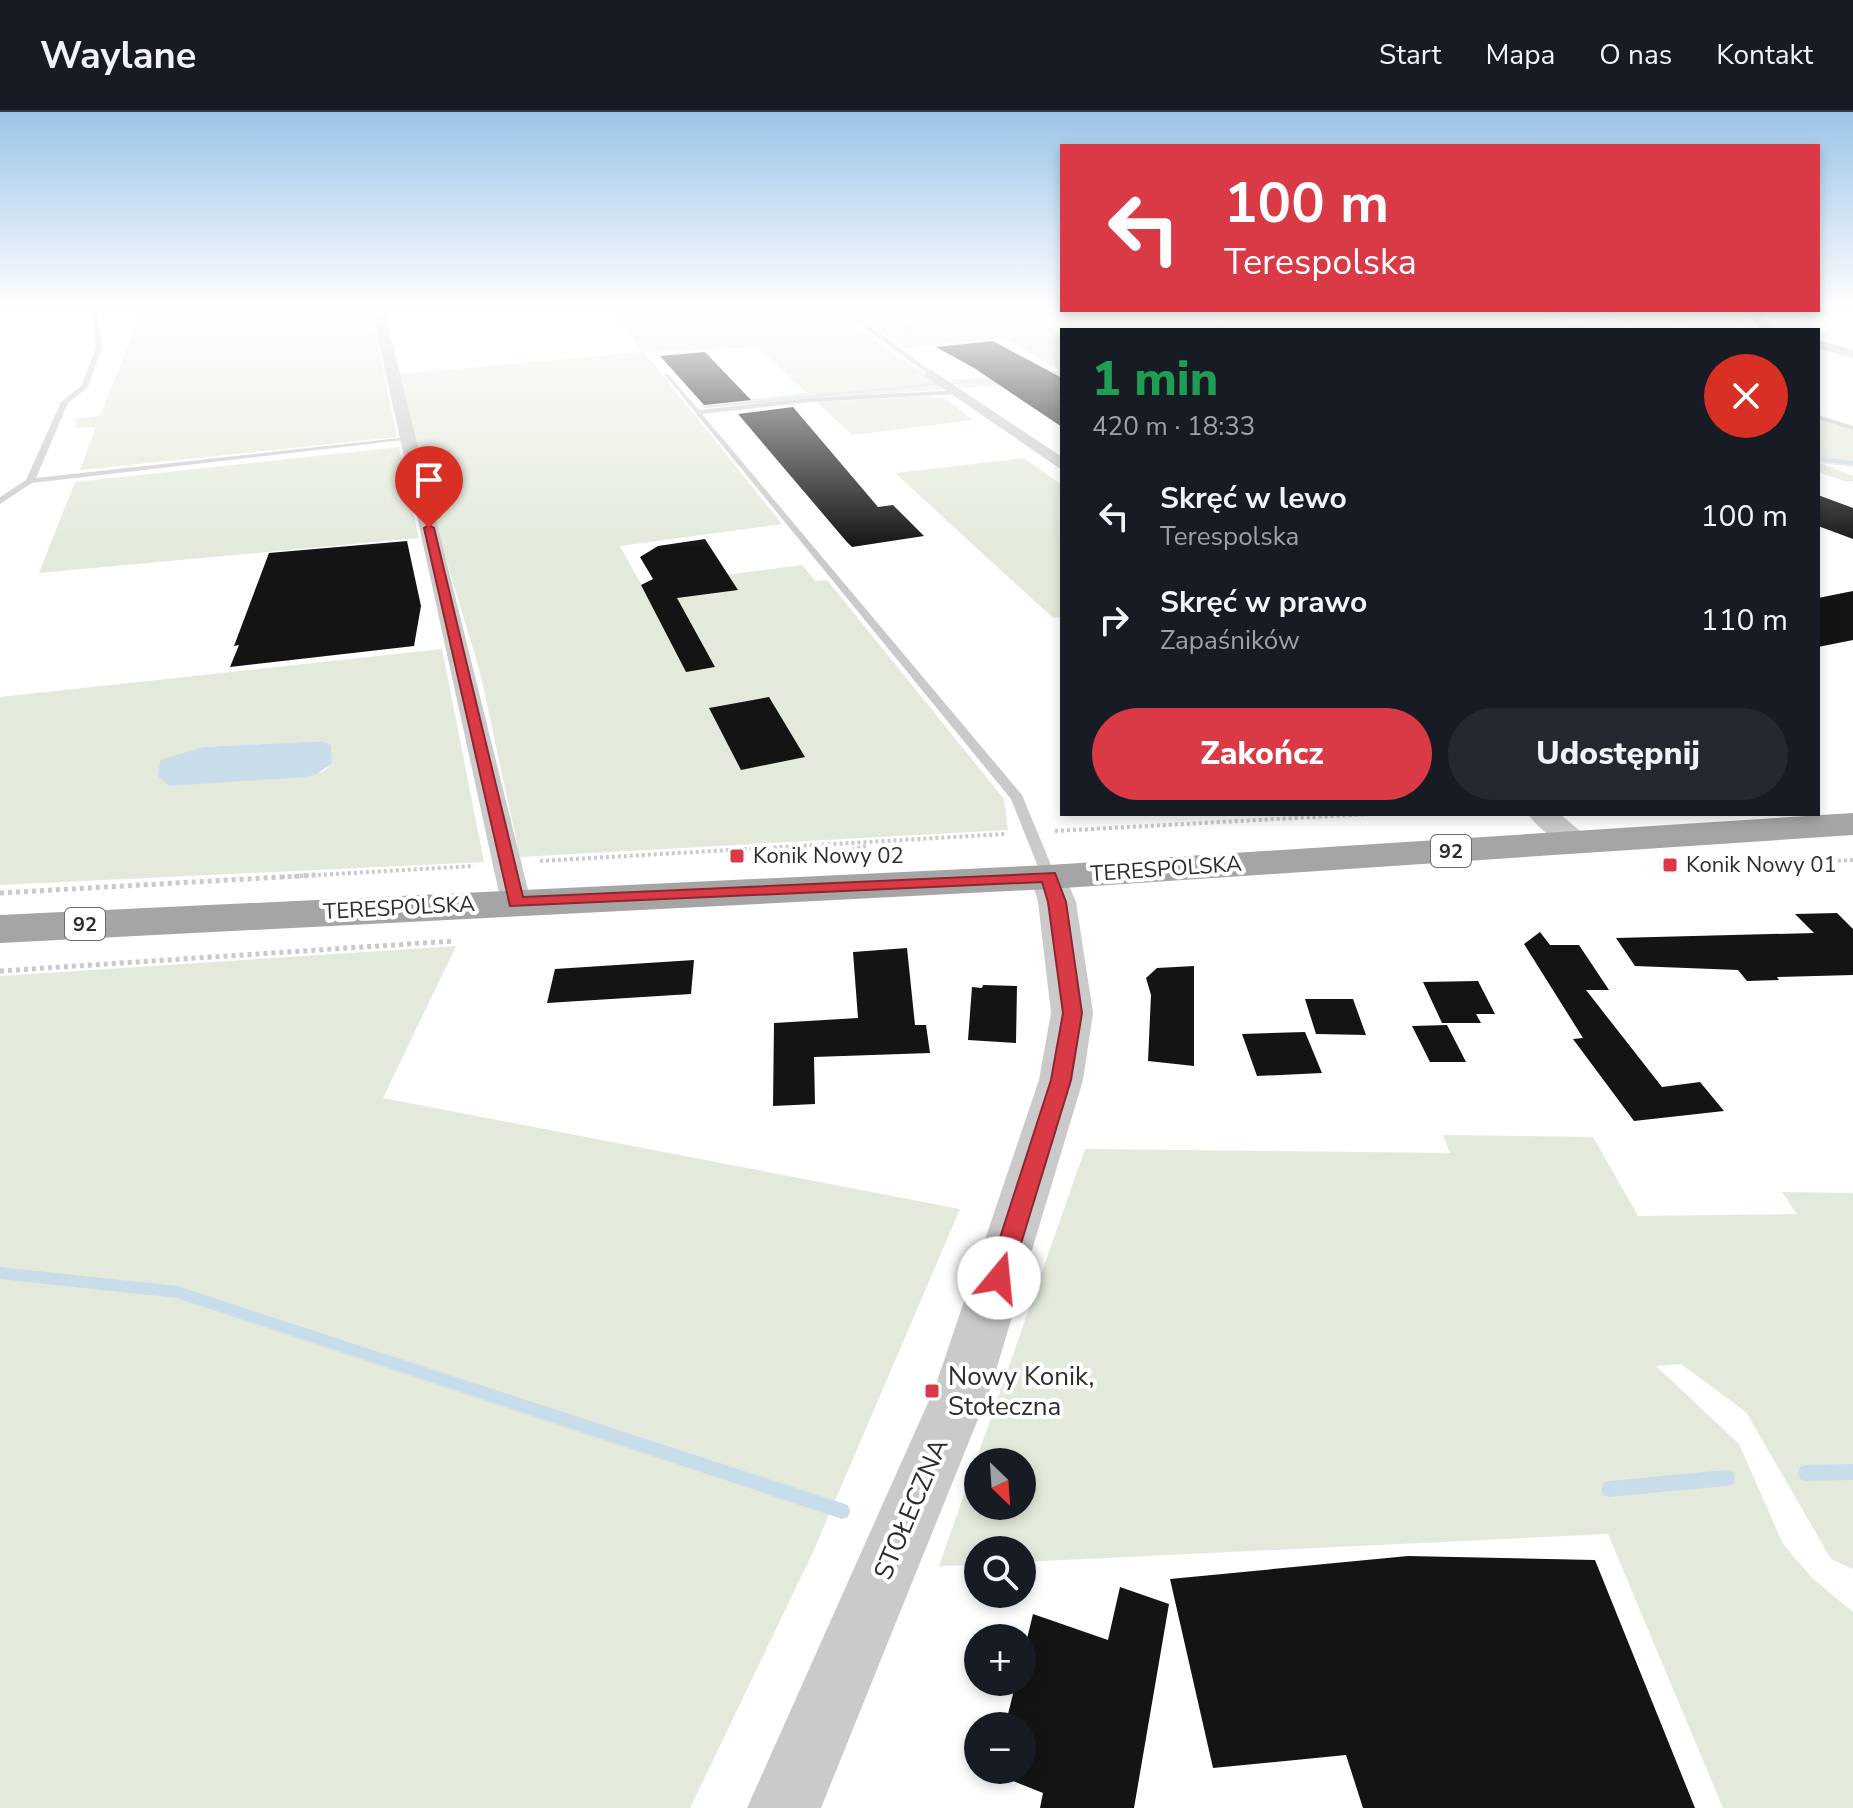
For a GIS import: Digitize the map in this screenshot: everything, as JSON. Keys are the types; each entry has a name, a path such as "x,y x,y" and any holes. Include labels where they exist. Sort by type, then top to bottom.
{"main road":[{"name":"TERESPOLSKA","path":"0,929 512,882 1040,854 1579,842 1780,821 1853,824"}],"street":[{"path":"396,389 512,882"},
{"path":"953,389 1060,464"},
{"path":"1545,816 1579,842"},
{"name":"STOŁECZNA","path":"784,1808 963,1387 1061,1080 1072,1013 1057,902 1040,854"}],"lane":[{"path":"30,481 65,402 81,389"},
{"path":"678,389 1017,798 1040,854"},
{"path":"698,412 810,400 957,392"},
{"path":"1820,418 1853,428"},
{"path":"0,501 30,481 408,439"}],"path":[{"path":"0,893 512,882 672,852 877,842 1040,854 1354,816"},
{"path":"828,854 844,853 877,842"},
{"path":"672,852 689,862"}],"green space":[{"path":"111,389 387,389 397,437 80,470 96,427 76,428 76,419 100,416"},
{"path":"403,389 674,389 782,524 620,546 642,586 802,565 815,581 827,580 1004,799 1008,830 520,857 480,672 437,529"},
{"path":"803,389 943,389 704,408 699,405 807,393"},
{"path":"928,396 946,399 973,420 853,435 816,402"},
{"path":"1820,420 1853,430 1853,467 1820,463"},
{"path":"399,447 419,538 39,573 75,482"},
{"path":"1024,458 1060,484 1060,617 1053,618 895,473"},
{"path":"1820,463 1853,476 1853,481 1847,482 1820,473"},
{"path":"442,649 484,862 0,885 0,697","holes":["322,741 331,745 327,769 317,774 170,786 204,747"]},
{"path":"456,946 383,1098 960,1209 813,1552 690,1808 0,1808 0,976"},
{"path":"1443,1135 1593,1137 1638,1216 1797,1214 1782,1192 1853,1193 1853,1569 1831,1559 1746,1412 1681,1364 1656,1366 1739,1444 1783,1544 1812,1578 1853,1612 1853,1808 1723,1808 1608,1534 1036,1561 1036,1536 964,1536 964,1565 939,1566 964,1495 964,1520 1036,1520 1036,1448 980,1448 1085,1149 1450,1153"}],"water":[{"path":"322,741 331,745 332,763 317,774 305,777 169,786 158,776 160,760 204,747"}],"building":[{"path":"690,389 741,389 751,400 704,405"},
{"path":"1006,389 1060,389 1060,426"},
{"path":"793,407 878,507 893,505 924,536 852,547 738,414"},
{"path":"1820,496 1853,508 1853,539 1820,527"},
{"path":"705,539 738,590 677,598 715,667 686,672 641,585 653,579 640,557 658,546"},
{"path":"407,541 421,606 414,646 230,667 239,645 234,646 269,553"},
{"path":"1853,591 1853,640 1820,647 1820,598"},
{"path":"769,697 805,757 741,770 709,708"},
{"path":"1837,913 1853,929 1853,975 1747,981 1738,970 1635,966 1616,938 1814,933 1795,914"},
{"path":"1540,932 1550,945 1579,945 1609,990 1586,990 1662,1087 1700,1082 1724,1111 1634,1121 1573,1039 1583,1038 1524,944"},
{"path":"907,948 915,1025 926,1025 930,1053 814,1057 815,1104 773,1106 774,1023 858,1018 853,952"},
{"path":"694,960 691,994 547,1003 555,969"},
{"path":"1194,966 1194,1066 1148,1061 1151,995 1146,978 1157,968"},
{"path":"1478,981 1495,1014 1476,1014 1481,1023 1442,1023 1423,982"},
{"path":"983,985 1017,986 1016,1043 968,1040 972,987 982,988"},
{"path":"1305,999 1353,999 1366,1035 1316,1034"},
{"path":"1447,1025 1466,1062 1430,1062 1412,1026"},
{"path":"1305,1032 1322,1073 1257,1076 1242,1034"},
{"path":"1408,1556 1595,1560 1695,1808 1363,1808 1346,1755 1213,1768 1170,1579"},
{"path":"1120,1587 1169,1604 1134,1808 1040,1808 1043,1793 1020,1784 1036,1784 1036,1712 1008,1712 1012,1696 1036,1696 1036,1624 1031,1624 1033,1614 1108,1640"}],"waterway":[{"path":"707,406 883,389"},
{"path":"1820,459 1853,463"},
{"path":"0,1273 177,1292 842,1511"},
{"path":"1806,1473 1853,1472"},
{"path":"1609,1489 1727,1478"}],"place":[{"name":"Konik Nowy 02","path":"737,856"},
{"name":"Konik Nowy 01","path":"1670,865"},
{"name":"Nowy Konik, Stołeczna","path":"932,1391"}],"route":[{"path":"429,528 516,902 1049,877 1057,902 1072,1013 1061,1080 999,1278"}]}
